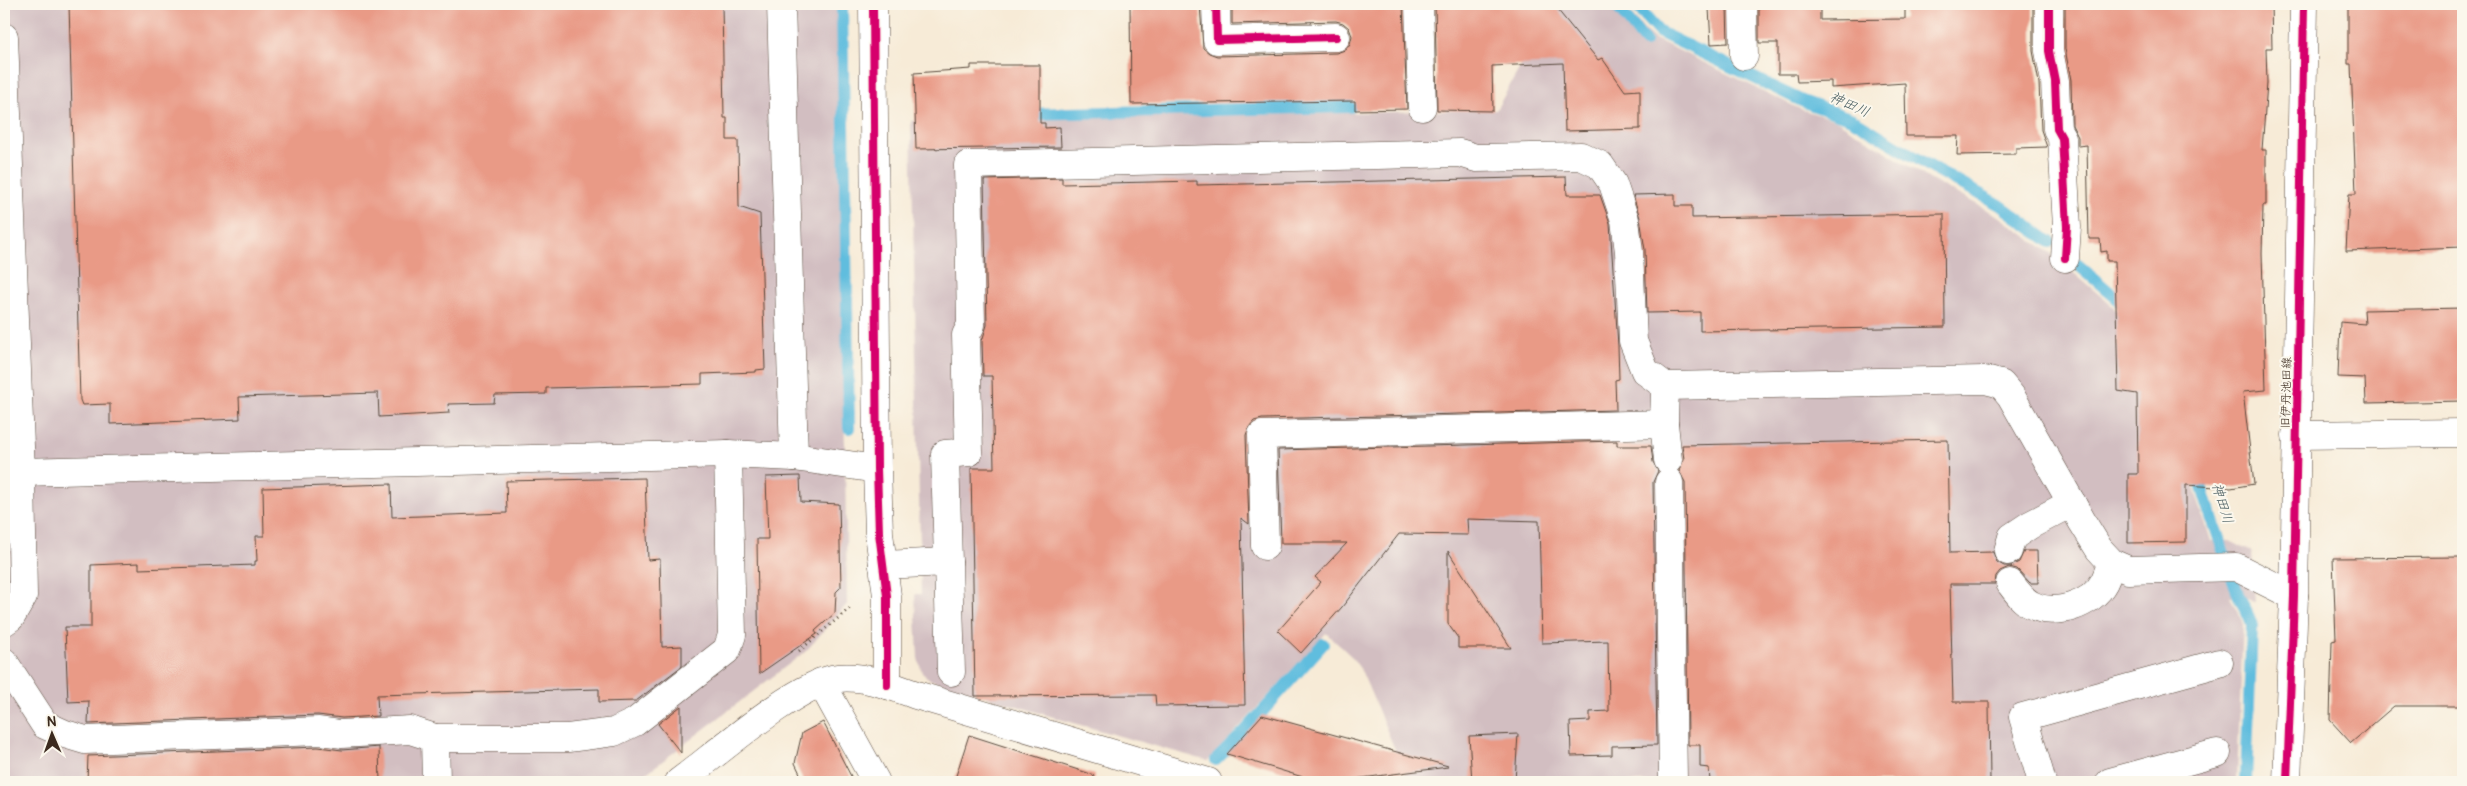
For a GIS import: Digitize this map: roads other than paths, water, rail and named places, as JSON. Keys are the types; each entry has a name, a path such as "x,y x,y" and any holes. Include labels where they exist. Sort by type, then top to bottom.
{"street":[{"path":"781,4 794,457"},
{"path":"872,4 877,469 879,533 887,596 887,685"},
{"path":"1216,4 1217,40 1336,37"},
{"path":"1419,4 1422,107"},
{"path":"1743,4 1744,56"},
{"path":"2049,4 2049,51 2055,82 2057,129 2062,138 2066,227 2065,258"},
{"name":"旧伊丹池田線","path":"2287,782 2294,596 2304,4"},
{"path":"4,37 21,472 23,596 11,617 4,622"},
{"path":"951,672 945,454 969,452 966,335 972,325 968,165 1460,153 1476,158 1581,156 1600,165 1613,184 1625,220 1629,252 1633,341 1645,371 1664,386 1985,380 2001,384 2012,396 2082,523 2112,563 2128,570 2236,567 2294,596"},
{"path":"1664,386 1664,424 1669,471 1673,782"},
{"path":"1265,546 1262,435 1664,424"},
{"path":"2296,435 2463,433"},
{"path":"4,662 45,724 65,734 84,740 319,731 341,734 410,730 435,738 568,738 614,732 635,722 727,650 732,635 728,454"},
{"path":"21,472 728,454 794,457 877,469"},
{"path":"2008,551 2012,537 2030,525 2072,503"},
{"path":"883,565 948,562"},
{"path":"2010,583 2031,605 2046,610 2069,609 2088,598 2104,584 2112,563"},
{"path":"2042,782 2023,717 2219,663"},
{"path":"679,782 711,772 795,695 821,682 852,677 887,685 916,696 1195,780"},
{"path":"821,682 876,782"},
{"path":"435,738 436,782"},
{"path":"2110,782 2217,753"}],"waterway":[{"path":"842,4 849,428"},
{"path":"1615,4 1645,42"},
{"name":"神田川","path":"1634,4 1659,32 1802,101 1852,119 1936,170 2000,205 2050,242"},
{"path":"1023,114 1350,107"},
{"name":"神田川","path":"2077,264 2128,308"},
{"name":"神田川","path":"2197,470 2237,591 2252,626 2246,782"},
{"path":"1216,760 1245,731 1323,644"}]}
